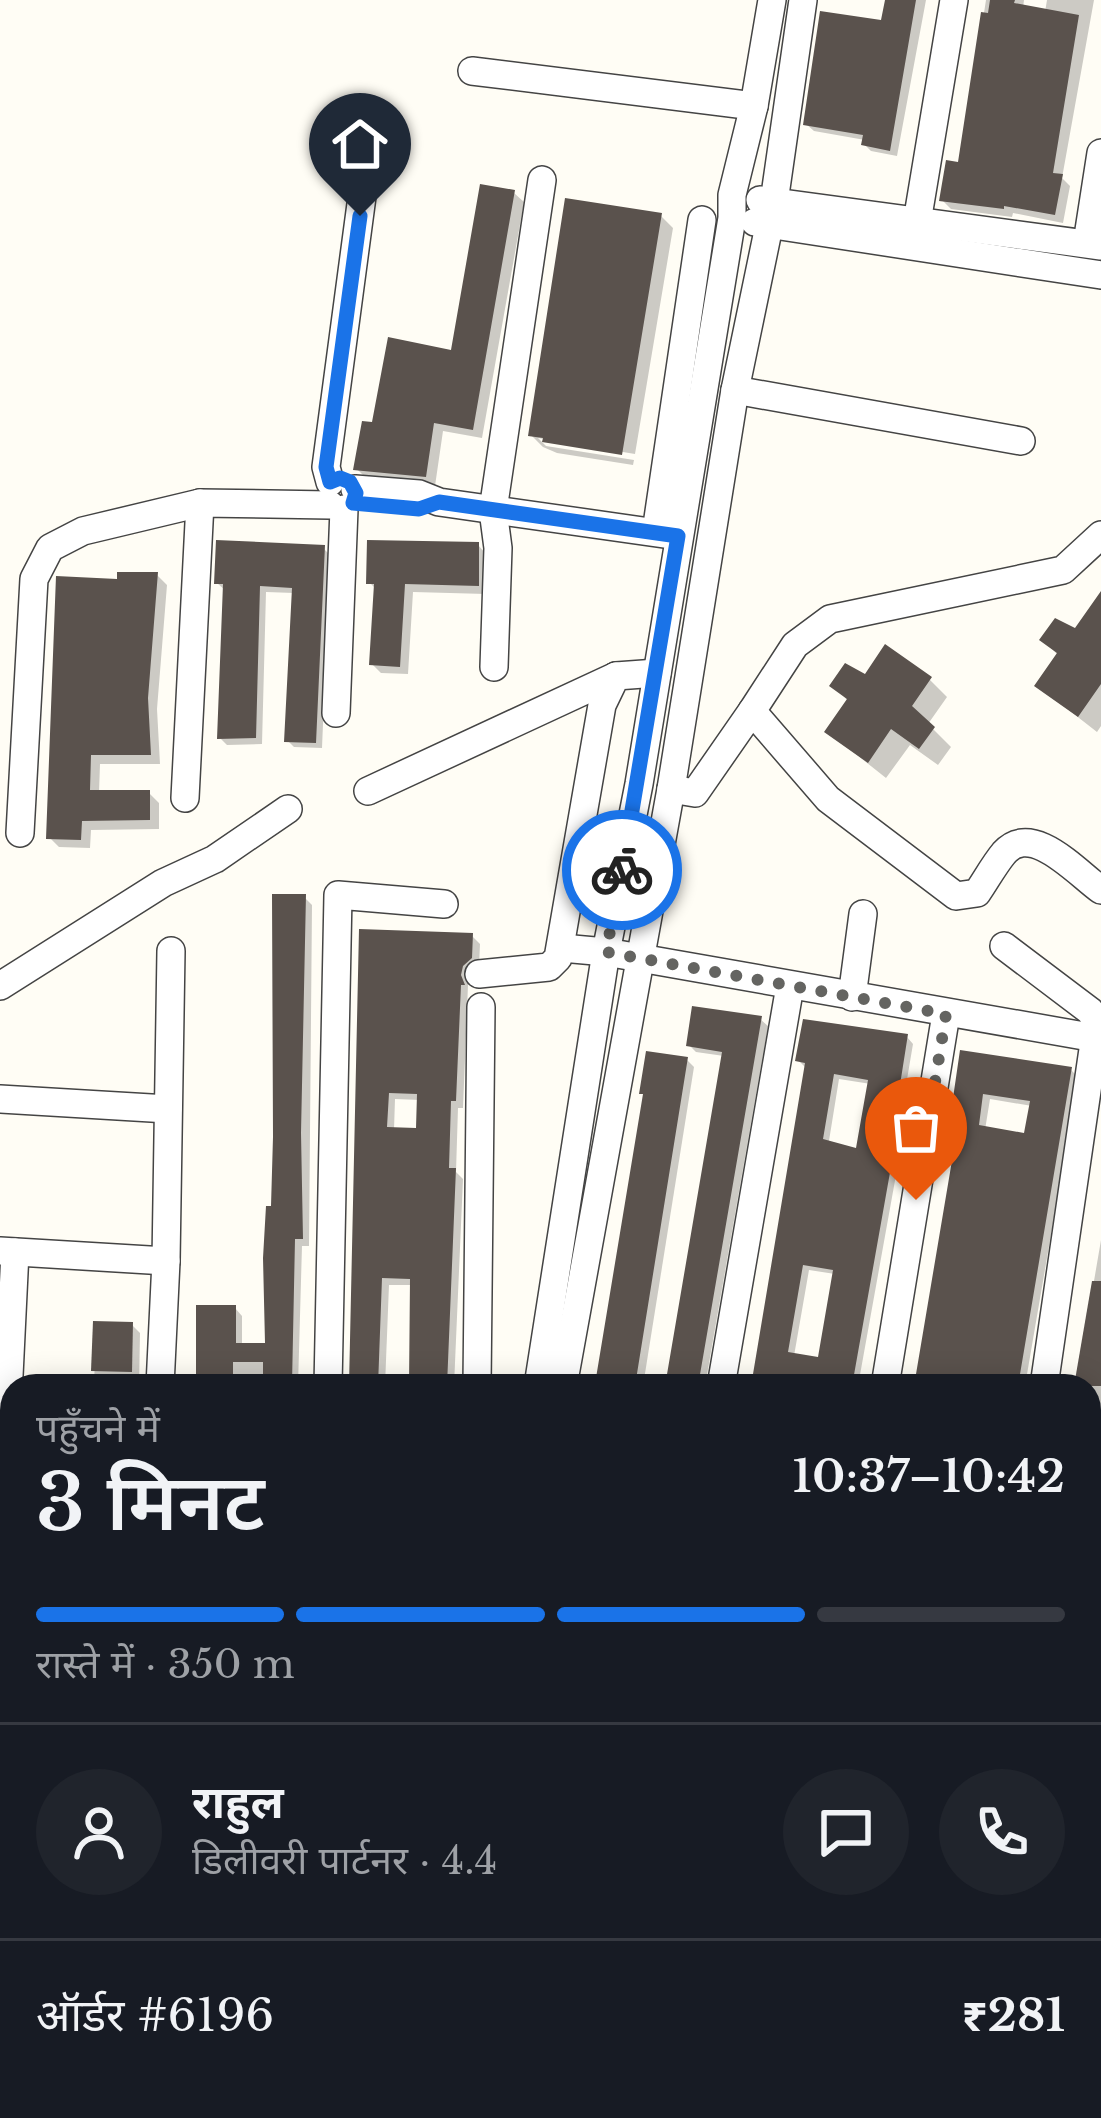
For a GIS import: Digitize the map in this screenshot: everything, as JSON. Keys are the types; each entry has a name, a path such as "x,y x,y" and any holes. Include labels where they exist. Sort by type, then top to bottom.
{"street":[{"path":"667,534 772,0"},
{"path":"565,1374 671,789 735,390 771,213 803,0"},
{"path":"916,222 954,0"},
{"path":"472,71 754,106"},
{"path":"771,213 916,222 1094,244 1100,167"},
{"path":"336,713 342,498 326,467 365,174"},
{"path":"494,667 498,548 493,510 542,180"},
{"path":"732,206 1101,275"},
{"path":"540,1374 606,952 657,673 667,534 702,220"},
{"path":"735,390 1022,441"},
{"path":"20,833 34,579 50,548 83,531 200,503 418,494 439,502 667,534"},
{"path":"185,798 200,503"},
{"path":"671,789 694,793 795,646 830,619 1063,570 1101,535"},
{"path":"368,791 616,676 657,673"},
{"path":"479,974 549,967 562,948 602,705 616,676"},
{"path":"747,717 828,799 956,896 977,893 1007,849 1022,842 1037,842 1101,890"},
{"path":"0,986 163,883 215,859 288,809"},
{"path":"328,1374 338,895 444,904"},
{"path":"852,997 863,914"},
{"path":"1004,946 1090,1011 1099,1039 1046,1374"},
{"path":"562,948 1099,1039"},
{"path":"161,1374 171,951"},
{"path":"723,1374 790,986"},
{"path":"477,1374 482,1006"},
{"path":"887,1374 946,1014"},
{"path":"0,1099 168,1109"},
{"path":"5,1374 8,1251 166,1261"}],"building":[{"path":"885,0 916,0 890,151 861,145 863,135 803,125 820,11 881,20"},
{"path":"990,0 1015,0 1079,15 1053,173 1063,174 1055,215 939,201 946,160 958,162 981,12 988,13"},
{"path":"480,184 515,190 473,430 434,423 426,477 353,470 362,421 372,422 388,337 451,350"},
{"path":"565,198 662,213 622,455 528,436"},
{"path":"216,540 325,545 316,743 284,742 292,588 260,586 256,738 217,739 223,584 214,584"},
{"path":"367,540 479,542 479,586 405,584 400,667 369,665 374,584 366,584"},
{"path":"117,572 158,572 148,698 151,755 91,755 90,790 150,790 150,820 82,821 81,840 46,839 56,576 117,579"},
{"path":"1101,591 1101,684 1078,717 1034,686 1057,653 1039,640 1055,618 1075,628"},
{"path":"885,644 932,677 912,706 935,727 919,749 891,729 868,763 824,732 847,699 829,686 845,663 865,674"},
{"path":"272,894 306,894 303,1239 295,1239 292,1374 263,1374 263,1362 233,1362 233,1374 196,1374 196,1305 236,1305 236,1343 265,1343 263,1258 266,1206 271,1206"},
{"path":"359,929 473,933 472,958 461,975 465,985 461,985 456,1101 451,1101 449,1168 456,1168 447,1374 409,1374 410,1279 382,1278 378,1374 349,1374","holes":["389,1093 417,1094 416,1128 387,1127"]},
{"path":"692,1006 762,1016 700,1374 667,1374 722,1052 686,1046"},
{"path":"803,1019 908,1034 897,1104 902,1105 854,1374 753,1374 805,1063 795,1061","holes":["834,1074 868,1080 856,1148 823,1139","803,1265 833,1270 818,1357 788,1352"]},
{"path":"960,1050 1072,1067 1020,1374 916,1374 961,1107 952,1105","holes":["983,1094 1030,1101 1024,1133 979,1125"]},
{"path":"646,1051 688,1057 637,1374 597,1374 643,1094 639,1094"},
{"path":"1092,1281 1101,1281 1101,1374 1076,1374"},
{"path":"93,1321 133,1322 132,1372 91,1371"}],"way so far":[{"path":"622,870 606,952 946,1014 916,1200"}],"route":[{"path":"360,216 326,467 330,482 340,478 350,482 356,493 353,503 419,509 439,502 678,536 622,870"}]}
